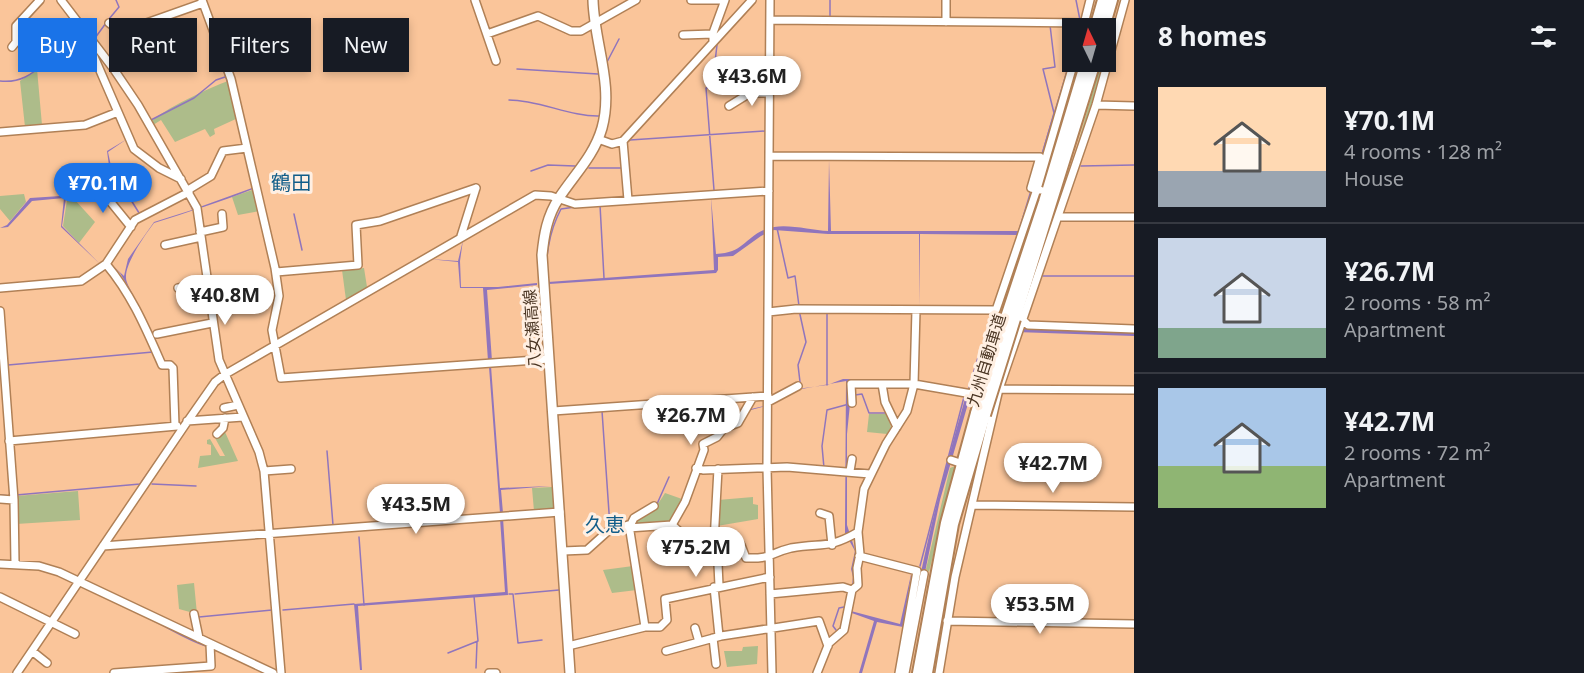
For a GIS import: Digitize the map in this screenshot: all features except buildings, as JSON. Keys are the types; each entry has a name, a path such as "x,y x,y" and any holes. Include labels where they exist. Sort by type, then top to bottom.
{"highway":[{"path":"1098,18 1103,0"},
{"path":"1107,18 1112,0"},
{"name":"九州自動車道","path":"1014,319 1076,72"},
{"name":"九州自動車道","path":"918,673 946,523 1097,72"},
{"name":"九州自動車道","path":"927,673 953,524 981,414"}],"main road":[{"name":"八女瀬高線","path":"570,673 542,255 549,216 598,139 605,111 606,93 593,0"}],"street":[{"path":"12,47 16,42 16,26 40,0"},
{"path":"61,0 75,18"},
{"path":"475,0 496,61"},
{"path":"487,34 538,16 571,31 581,31 636,0"},
{"path":"691,0 724,0 713,38"},
{"path":"598,139 612,144 623,141 713,38 752,0"},
{"path":"770,0 767,468 772,673"},
{"path":"946,0 946,22"},
{"path":"1085,18 1090,0"},
{"path":"1116,23 1125,0"},
{"path":"158,18 203,1 231,79 276,272 279,296 272,330 281,378 549,359"},
{"path":"770,20 1062,24"},
{"path":"683,35 713,38"},
{"path":"97,48 138,105 197,208 212,323 224,375 264,471 281,673"},
{"path":"97,66 134,149 159,168 181,179"},
{"path":"768,312 796,309 996,310 1039,190 1076,72"},
{"path":"939,673 947,621 978,469 1000,386 1014,319 1059,217 1062,197 1096,105 1099,72"},
{"path":"729,106 750,93 770,93"},
{"path":"1096,105 1134,106"},
{"path":"0,132 85,125 118,112"},
{"path":"623,141 628,200"},
{"path":"0,288 81,281 106,264 135,220 211,176 223,151 247,148"},
{"path":"770,156 1040,157 1031,188 1039,190"},
{"path":"104,185 105,195 131,227"},
{"path":"276,272 358,265 356,225 380,221 476,188 461,236"},
{"path":"17,673 186,423 215,382 224,375 273,344 535,195 575,204 769,191"},
{"path":"167,234 168,244 223,227 222,214"},
{"path":"1059,217 1134,217"},
{"path":"106,264 125,287 140,314 162,365 170,365 172,368 175,426"},
{"path":"178,288 206,284"},
{"path":"235,296 236,286"},
{"path":"209,303 235,296 245,301"},
{"path":"817,673 828,645 844,630 852,590 858,585 856,568 859,556 858,532 864,489 870,474 907,411 914,384 916,310"},
{"path":"0,311 4,422 9,441 14,500 15,563"},
{"path":"1014,319 1028,325 1134,329"},
{"path":"157,334 212,323"},
{"path":"852,403 852,384 914,384 972,394 978,376 1000,386 1134,390"},
{"path":"882,384 885,402 897,427"},
{"path":"553,411 753,397 768,399 798,386"},
{"path":"672,525 685,502 704,450 703,444 717,437 724,428 738,423 753,397"},
{"path":"224,408 238,405"},
{"path":"9,441 175,426 243,417"},
{"path":"217,434 223,428 225,418"},
{"path":"850,471 852,459"},
{"path":"696,468 767,468 850,471 870,474"},
{"path":"264,471 291,469"},
{"path":"716,664 718,469"},
{"path":"0,499 14,500"},
{"path":"972,505 1134,507"},
{"path":"645,627 629,527 634,518 654,506"},
{"path":"103,546 560,512"},
{"path":"820,513 829,516 832,545"},
{"path":"563,551 587,550 608,532 629,527 672,525 688,539 741,545 747,558 770,558 794,548 832,545 858,532"},
{"path":"859,556 917,571 899,673"},
{"path":"0,564 15,563 59,572 273,673"},
{"path":"905,673 924,574"},
{"path":"568,646 645,627 660,627 667,620 665,598 770,577"},
{"path":"770,594 843,587 852,590"},
{"path":"0,597 75,634"},
{"path":"194,614 199,638"},
{"path":"666,651 716,637 819,621 828,645"},
{"path":"947,621 1134,624"},
{"path":"695,628 699,642"},
{"path":"114,673 211,666 210,644"},
{"path":"32,651 47,663"},
{"path":"489,673 496,673"}],"green space":[{"path":"33,72 37,72 42,125 25,127 20,81"},
{"path":"1098,72 1103,72 1099,86 1063,195"},
{"path":"228,81 238,118 214,129 215,134 210,137 205,129 175,142 161,120 153,125 151,122 199,93"},
{"path":"255,189 260,211 238,215 232,197"},
{"path":"24,194 26,202 10,221 0,209 0,196"},
{"path":"67,200 75,200 95,222 79,243 63,226"},
{"path":"364,268 367,287 346,300 342,270"},
{"path":"869,414 887,414 891,427 887,434 867,432"},
{"path":"225,432 238,461 198,468 200,456 211,455 211,445 207,444 207,440 210,439 220,456 225,456 215,438"},
{"path":"955,466 929,572 926,569 950,468"},
{"path":"552,487 554,510 534,511 532,488"},
{"path":"78,491 80,520 16,524 16,496"},
{"path":"665,493 682,499 670,522 633,524 635,519 653,509"},
{"path":"753,497 753,504 758,505 758,519 717,526 718,500"},
{"path":"633,566 637,590 612,593 603,570"},
{"path":"194,583 197,614 179,609 177,585"},
{"path":"758,646 757,664 727,667 724,651 742,651 743,647"}],"shaded area":[{"path":"223,72 230,84 253,189 217,203 154,223 136,249 129,265 126,280 133,295 120,273 111,264 124,276 128,259 154,222 192,210 184,193 140,216 110,168 92,180 77,197 66,198 62,226 101,265 61,227 64,198 32,201 8,227 0,228 7,225 30,198 76,195 90,180 109,166 107,151 127,139 108,152 111,166 140,213 184,190 194,209 252,188"},
{"path":"1066,72 1069,72 1018,235 920,234 920,306 919,234 828,234 774,230 761,236 733,256 718,257 716,273 549,284 548,282 714,270 711,197 716,254 733,251 759,233 773,227 788,226 828,231 829,160 831,231 1018,231"},
{"path":"463,240 460,261 461,287 498,287 537,283 537,285 487,290 492,361 488,361 483,288 460,288 458,262 429,259 458,261"},
{"path":"1023,325 1134,331 1134,336 1015,332 993,343 981,359 940,500 904,673 917,593 934,514 977,358 990,340"},
{"path":"491,366 500,488 551,486 501,490 503,513 500,513 489,367"},
{"path":"843,379 912,379 847,381 850,404 847,434 847,525 857,556 853,569 855,593 851,611 900,624 912,570 903,627 877,622 862,673 859,673 874,621 849,612 853,577 851,569 855,551 845,533 846,381 830,384"},
{"path":"815,387 796,390 773,404 751,410 738,428 737,426 751,409 769,405 797,389"},
{"path":"500,518 503,518 508,595 358,606 362,670 360,670 354,604 505,592"}],"waterway":[{"path":"110,18 119,7 116,0"},
{"path":"830,0 830,17"},
{"path":"1076,0 1080,18"},
{"path":"97,35 106,23"},
{"path":"1042,155 1054,113 1043,69 1055,67 1050,25"},
{"path":"607,62 619,39"},
{"path":"714,190 706,88 712,87 717,45"},
{"path":"517,69 598,74"},
{"path":"0,81 18,80 33,72"},
{"path":"149,121 194,98 216,80 225,77"},
{"path":"228,83 232,98"},
{"path":"509,100 577,114 600,116"},
{"path":"626,142 765,131"},
{"path":"531,171 548,165 575,166"},
{"path":"1081,166 1134,165"},
{"path":"589,168 621,168"},
{"path":"600,205 604,278"},
{"path":"549,283 547,255 554,226 561,209 575,207"},
{"path":"294,214 302,250"},
{"path":"777,228 788,278 795,276 799,306"},
{"path":"1043,276 1134,276"},
{"path":"799,310 806,342 798,365 800,382"},
{"path":"827,312 827,385"},
{"path":"8,365 153,352"},
{"path":"948,386 965,389"},
{"path":"855,395 862,394 869,413 887,413"},
{"path":"920,566 964,397"},
{"path":"824,468 822,446 827,410 849,404"},
{"path":"602,411 610,527"},
{"path":"897,434 910,412"},
{"path":"327,451 333,525"},
{"path":"16,495 140,484 159,457"},
{"path":"657,504 669,477"},
{"path":"152,484 196,486"},
{"path":"0,495 10,496"},
{"path":"359,537 364,605"},
{"path":"515,594 559,590"},
{"path":"509,594 513,594 518,643 542,640"},
{"path":"448,653 478,641 474,596"},
{"path":"0,601 45,623"},
{"path":"283,610 354,604"},
{"path":"836,630 833,626 839,608 844,607"},
{"path":"199,617 272,610"},
{"path":"148,618 206,646"},
{"path":"476,668 477,642"}],"district":[{"name":"鶴田","path":"291,183"},
{"name":"久恵","path":"605,525"}]}
